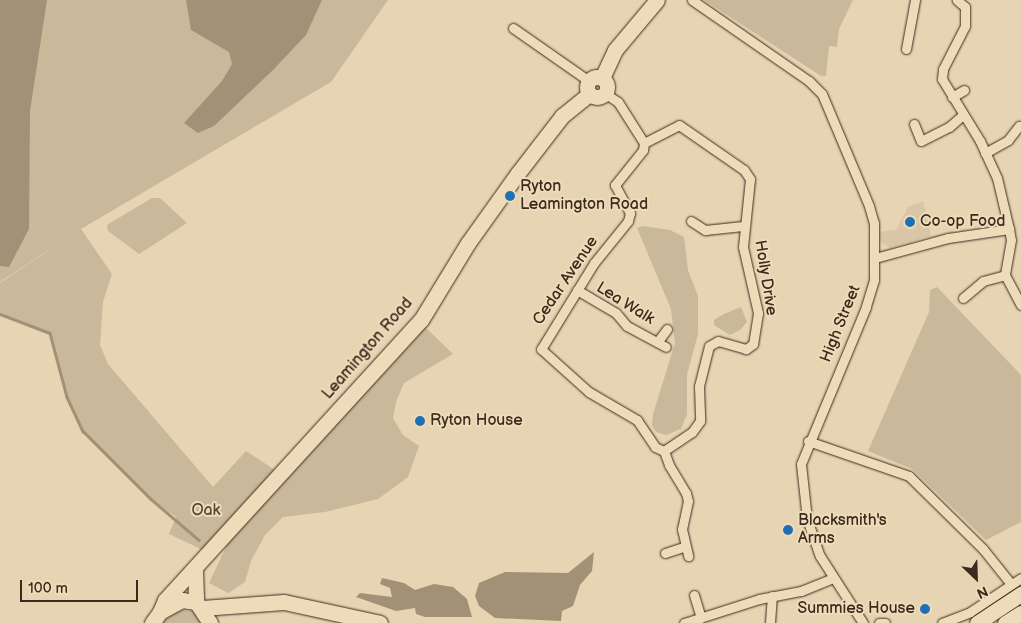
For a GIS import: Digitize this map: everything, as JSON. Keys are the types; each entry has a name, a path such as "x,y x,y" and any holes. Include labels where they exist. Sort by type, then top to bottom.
{"main road":[{"name":"Leamington Road","path":"153,619 165,600 420,320 468,243 518,173 562,116 594,84 614,50 657,0"},
{"path":"594,84 598,98 606,94"},
{"path":"195,569 199,605 210,623"},
{"path":"977,623 1016,589"},
{"path":"153,619 174,602 199,605 284,602 380,623"},
{"path":"1005,623 1021,613"}],"street":[{"name":"High Street","path":"692,0 809,81 826,100 869,206 874,223 874,280 866,307 808,441 801,464 804,504 820,556 863,623"},
{"path":"906,49 915,0"},
{"path":"957,0 966,7 965,26 942,73 952,97 991,166 1011,240 1005,275 1021,305"},
{"path":"513,28 594,84"},
{"path":"952,97 964,90"},
{"path":"606,94 618,102 644,143"},
{"path":"914,124 921,141 949,127 963,115"},
{"name":"Holly Drive","path":"644,143 679,125 744,170 750,179 743,226 746,266 758,313 753,344 746,349 718,341 709,346 699,386 700,420 692,432 664,451"},
{"path":"985,153 1008,140 1019,126"},
{"name":"Cedar Avenue","path":"644,143 643,150 615,185 630,213 628,220 594,263 541,345 542,353 589,392 637,420 655,447 664,451"},
{"name":"Holly Drive","path":"691,221 705,230 743,226"},
{"path":"875,258 948,238 1009,229"},
{"path":"963,298 983,281 1005,275"},
{"name":"Lea Walk","path":"577,290 616,312 627,326 666,347"},
{"name":"Lea Walk","path":"658,341 667,328"},
{"path":"808,441 909,476 958,524 1016,589"},
{"path":"664,451 669,465 686,493 688,501 682,529 684,546 688,556"},
{"path":"664,553 684,546"},
{"path":"684,623 772,596 801,591 833,578"},
{"path":"942,623 970,612 1016,589 1021,578"},
{"path":"694,595 701,618"},
{"path":"770,623 772,596"},
{"path":"879,623 885,623"}],"shaded area":[{"path":"0,0 47,0 30,111 29,229 9,267 0,266"},
{"path":"186,0 322,0 306,35 273,70 214,126 198,133 184,123 222,81 232,64 229,52 191,30"},
{"path":"923,201 931,236 890,248 881,242 879,232 896,230 908,207"},
{"path":"594,552 592,571 580,585 573,606 562,611 561,621 495,618 479,606 475,596 479,583 505,572 568,573"},
{"path":"382,578 404,583 415,590 434,584 453,587 467,599 472,617 425,617 416,614 415,608 396,611 356,597 360,593 392,597 390,588 380,584"}],"green space":[{"name":"Oak","path":"0,0 388,0 331,82 81,229 112,274 103,302 100,345 108,364 213,487 246,451 278,472 203,550 169,534 176,517 151,499 83,431 67,397 50,333 0,314 0,283 71,235 0,282"},
{"path":"704,0 853,0 839,29 837,47 829,46 826,76 821,76"},
{"path":"152,198 160,198 187,223 139,254 108,231 107,225"},
{"path":"643,226 670,230 684,237 688,270 698,296 698,334 687,375 687,414 681,429 666,435 656,432 652,425 653,414 675,343 671,309 637,228"},
{"path":"937,287 1021,375 1021,522 986,540 912,469 868,451 929,312 930,290"},
{"path":"741,307 747,322 740,330 730,335 714,325 714,320"},
{"path":"425,327 453,354 404,383 396,402 393,418 403,435 419,446 408,477 378,499 325,512 283,517 265,535 251,561 245,582 228,593 209,583 233,532"},
{"path":"175,609 195,612 201,623 159,623"}],"waterway":[{"path":"0,314 50,333 67,397 83,431 151,499 199,540"}],"place":[{"name":"Ryton Leamington Road","path":"510,196"},
{"name":"Co-op Food","path":"910,222"},
{"name":"Ryton House","path":"420,421"},
{"name":"Blacksmith's Arms","path":"788,530"},
{"name":"Summies House","path":"925,609"}]}
